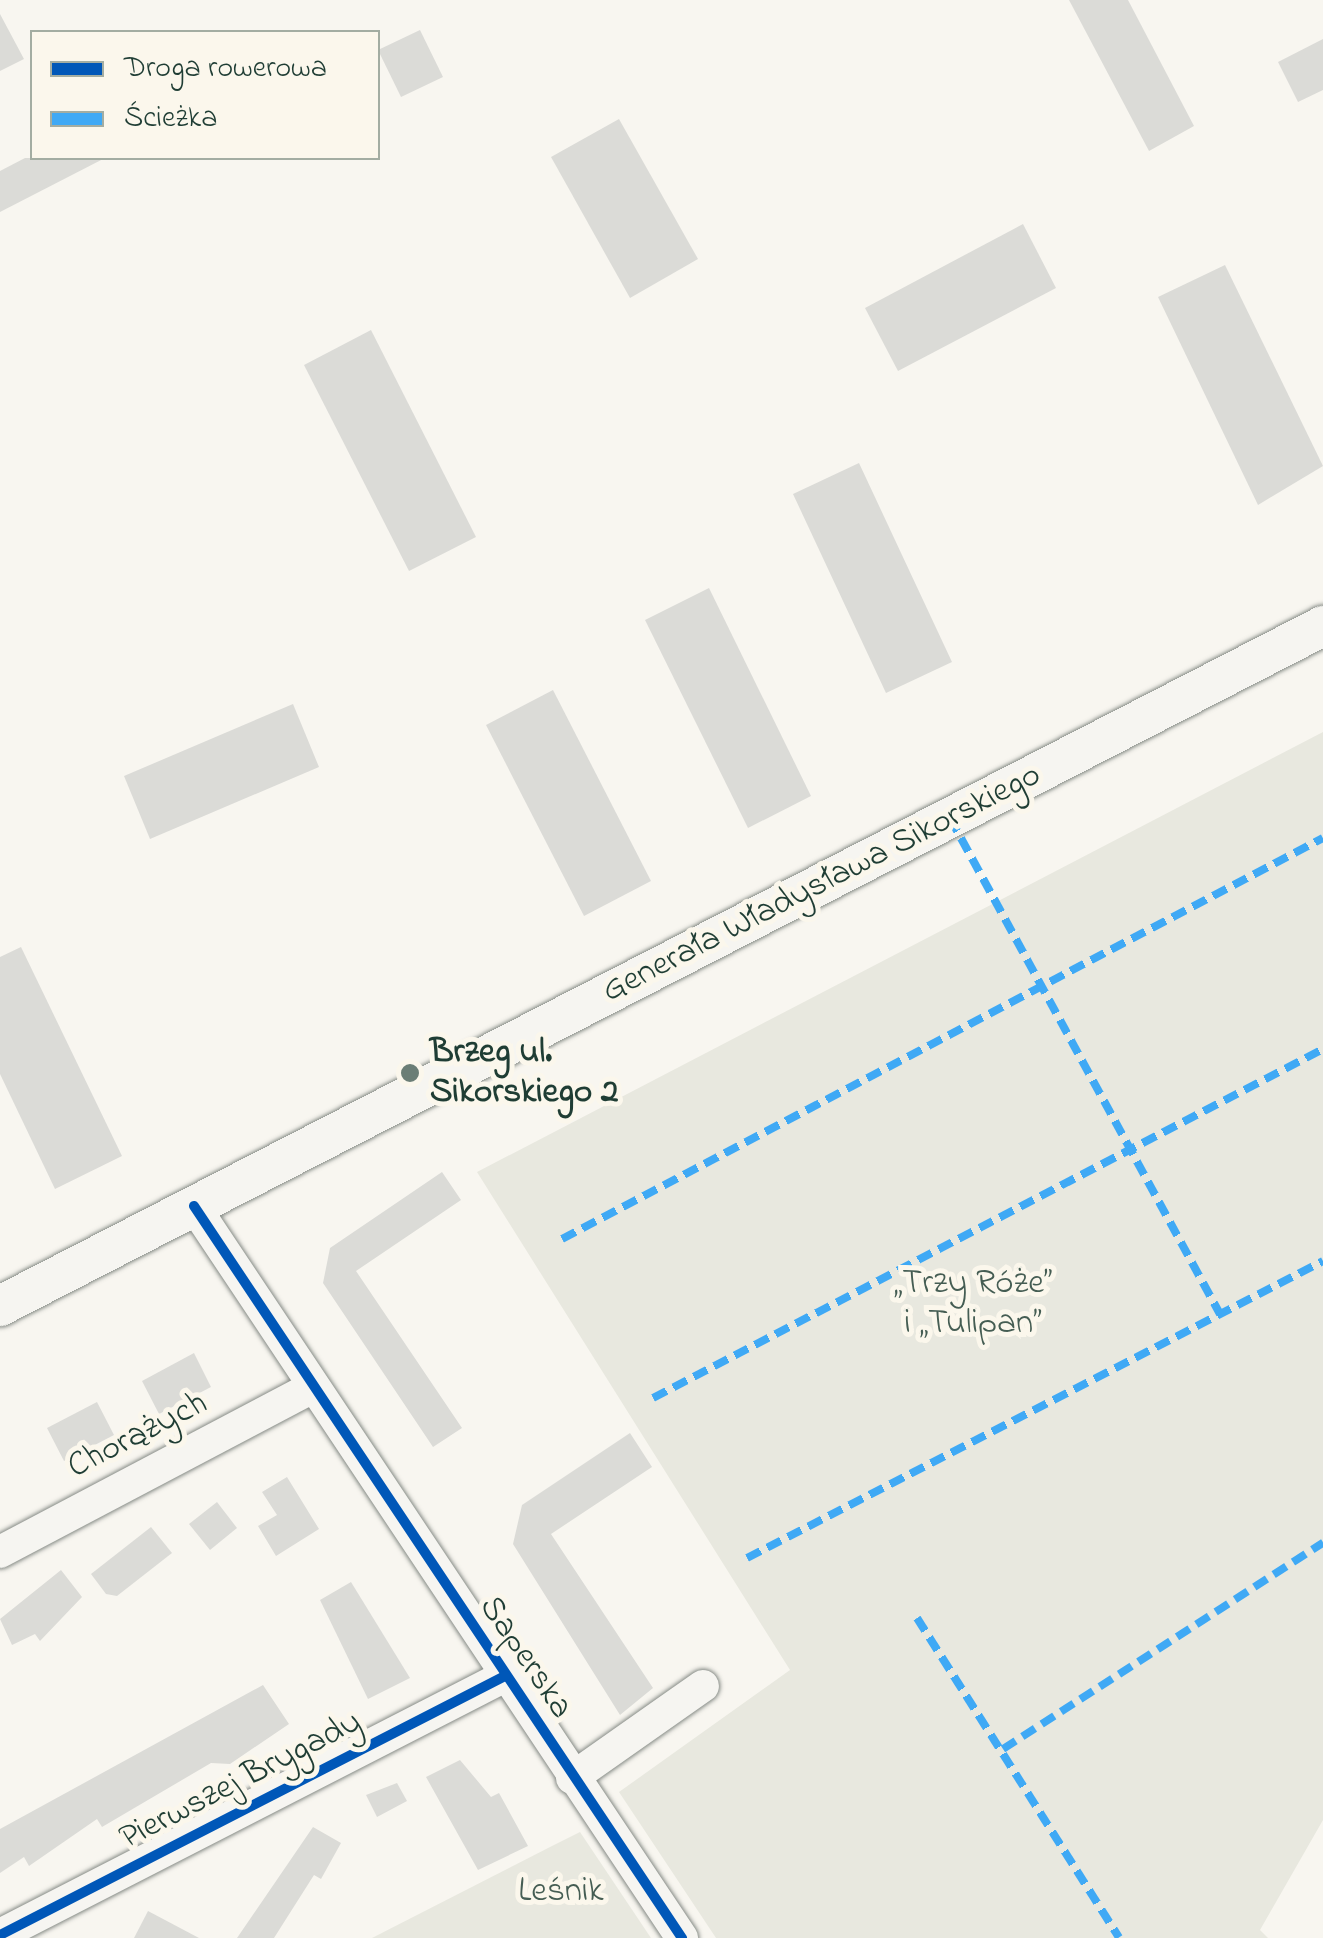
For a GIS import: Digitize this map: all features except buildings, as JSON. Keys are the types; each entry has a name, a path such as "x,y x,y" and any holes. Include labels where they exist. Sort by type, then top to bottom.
{"main road":[{"name":"Generała Władysława Sikorskiego","path":"0,1306 1323,626"}],"street":[{"name":"Saperska","path":"194,1206 311,1388 682,1938"},
{"name":"Chorążych","path":"0,1552 311,1388"},
{"name":"Pierwszej Brygady","path":"0,1935 505,1676"},
{"path":"572,1778 703,1686"}],"green space":[{"name":"„Trzy Róże” i „Tulipan”","path":"1323,732 1323,1820 1260,1930 1268,1938 716,1938 619,1792 790,1670 477,1172"},
{"name":"Leśnik","path":"580,1832 651,1938 372,1938 552,1846"}],"marked path":[{"path":"950,818 1220,1314"},
{"path":"562,1239 1323,838"},
{"path":"653,1398 1323,1049"},
{"path":"747,1558 1323,1261"},
{"path":"1003,1749 1323,1543"},
{"path":"917,1618 1119,1938"}],"cycle path":[{"path":"194,1206 682,1938"},
{"path":"0,1935 505,1676"}],"place":[{"name":"Brzeg ul. Sikorskiego 2","path":"410,1073"}]}
